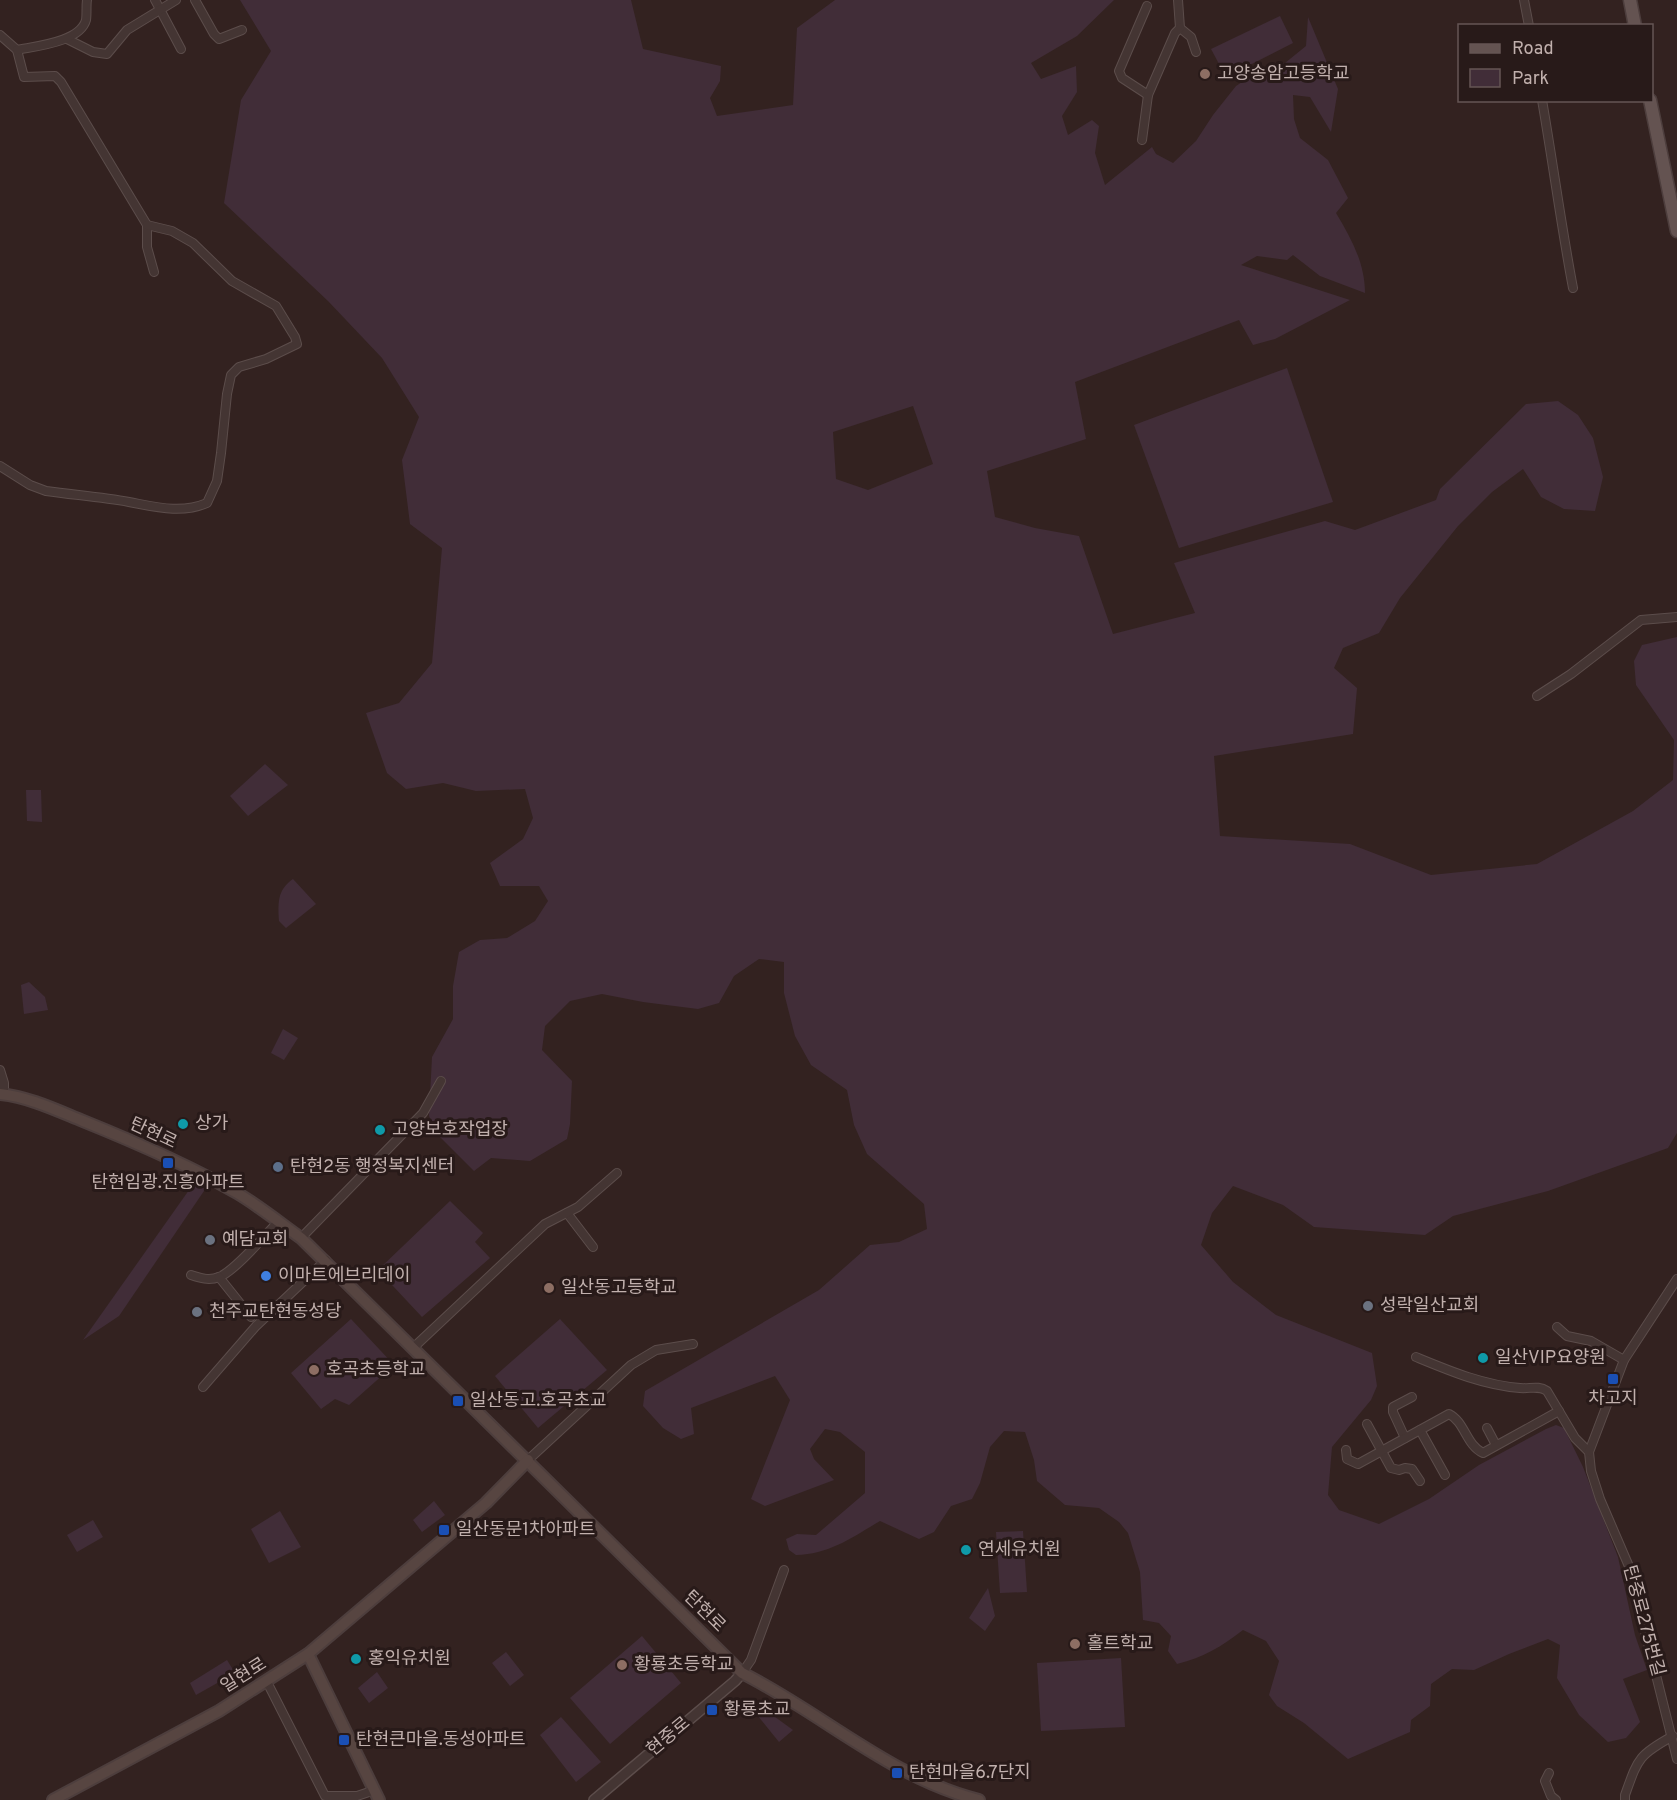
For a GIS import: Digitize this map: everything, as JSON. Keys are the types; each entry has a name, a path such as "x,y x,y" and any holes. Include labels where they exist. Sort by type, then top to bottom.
{"main road":[{"path":"1630,0 1635,24"},
{"path":"1650,102 1677,231"},
{"name":"탄현로","path":"2,1095 40,1103 126,1139 238,1194 301,1238 326,1260 742,1672 879,1756 924,1779 979,1800"},
{"path":"377,1795 308,1654 486,1503 528,1460"},
{"name":"일현로","path":"53,1800 219,1711 308,1654"}],"street":[{"path":"17,50 67,39 86,21 87,0"},
{"path":"155,0 181,49"},
{"path":"67,39 93,52 107,54 127,30 176,0"},
{"path":"195,0 219,39 242,30"},
{"path":"1178,0 1180,27 1191,37 1196,52"},
{"path":"1524,0 1529,24"},
{"path":"1147,6 1119,71 1122,78 1148,95"},
{"path":"1142,140 1148,95 1175,33 1180,27"},
{"path":"0,35 17,50 24,77 55,76 62,81 147,225 147,247 154,272"},
{"path":"1542,102 1573,288"},
{"path":"0,466 30,485 46,491 181,510 207,503 217,481 231,375 239,367 266,359 297,344 276,306 232,280 193,243 172,231 147,225"},
{"path":"1537,696 1571,674 1641,620 1677,617"},
{"name":"탄현로","path":"0,1070 4,1083 2,1095"},
{"path":"301,1238 423,1113 441,1081"},
{"path":"413,1348 544,1224 578,1207 617,1173"},
{"path":"567,1213 593,1247"},
{"path":"191,1275 205,1279 219,1277 278,1222"},
{"path":"204,1387 256,1326 326,1260"},
{"path":"219,1277 251,1317"},
{"path":"1416,1358 1473,1380 1520,1388 1541,1387 1547,1391 1575,1438 1589,1452 1624,1360 1677,1279"},
{"path":"1557,1327 1567,1336 1591,1341 1624,1360"},
{"path":"528,1460 631,1365 656,1350 693,1344"},
{"path":"1405,1438 1393,1412 1393,1407 1412,1397"},
{"path":"1346,1450 1347,1459 1358,1464 1449,1414 1457,1418 1475,1449 1483,1452 1559,1412"},
{"path":"1367,1424 1391,1468 1412,1469 1420,1481"},
{"path":"1487,1428 1496,1445"},
{"path":"1420,1430 1445,1475"},
{"name":"탄중로275번길","path":"1589,1452 1591,1471 1600,1499 1634,1578 1677,1759"},
{"path":"742,1672 751,1660 784,1570"},
{"name":"현중로","path":"594,1800 735,1681 742,1672"},
{"path":"267,1682 325,1796 377,1795"},
{"path":"1625,1800 1624,1795 1639,1759 1651,1748 1673,1736"},
{"path":"1549,1773 1545,1781 1551,1797 1556,1800"}],"green space":[{"path":"240,0 631,0 643,49 721,66 720,81 710,98 717,116 793,105 797,28 835,0 1114,0 1077,36 1031,63 1041,79 1076,66 1077,92 1062,116 1068,135 1092,120 1099,126 1095,153 1105,185 1152,147 1156,154 1173,163 1196,141 1236,86 1262,69 1285,63 1306,46 1308,17 1338,89 1331,132 1310,97 1293,95 1294,119 1300,138 1328,160 1348,198 1336,213 1360,261 1365,293 1320,276 1293,255 1287,260 1257,256 1241,265 1350,300 1275,339 1253,345 1239,320 1075,382 1086,439 987,471 995,517 1035,528 1079,536 1113,634 1195,613 1174,563 1325,521 1355,530 1436,500 1440,489 1526,404 1558,401 1578,415 1593,438 1603,477 1595,511 1564,509 1541,497 1523,469 1492,492 1458,526 1400,598 1379,633 1343,648 1334,668 1357,688 1353,734 1214,756 1220,836 1350,844 1431,875 1537,864 1633,811 1673,780 1674,740 1636,685 1634,661 1642,645 1677,637 1677,1133 1668,1148 1548,1191 1453,1216 1425,1235 1314,1227 1283,1205 1233,1186 1212,1213 1201,1245 1233,1282 1276,1315 1372,1353 1377,1386 1371,1400 1332,1447 1328,1495 1339,1510 1379,1524 1429,1499 1479,1465 1546,1429 1556,1425 1564,1428 1583,1467 1618,1557 1635,1635 1647,1670 1623,1679 1640,1722 1626,1738 1608,1742 1579,1715 1557,1678 1560,1645 1548,1639 1474,1670 1452,1669 1431,1684 1430,1706 1411,1720 1410,1732 1348,1759 1304,1723 1277,1706 1269,1695 1279,1661 1266,1641 1243,1630 1212,1651 1177,1664 1168,1651 1171,1636 1159,1623 1143,1620 1140,1572 1128,1533 1119,1522 1099,1508 1065,1505 1037,1481 1034,1460 1025,1432 1004,1431 990,1447 980,1483 972,1499 951,1506 934,1532 919,1539 880,1521 830,1548 796,1555 789,1550 786,1539 797,1534 816,1535 865,1493 865,1452 840,1432 825,1429 810,1449 814,1459 834,1480 765,1506 751,1499 790,1400 775,1376 691,1408 694,1434 681,1439 663,1428 643,1406 645,1391 819,1290 870,1245 899,1242 927,1229 924,1204 867,1154 854,1125 847,1090 811,1065 795,1036 784,993 784,962 759,959 734,976 719,1003 698,1009 602,994 570,1001 545,1026 542,1050 572,1081 567,1139 530,1161 491,1158 474,1171 437,1134 429,1116 432,1057 453,1019 453,986 459,952 480,940 507,938 535,921 548,901 539,886 500,886 490,863 523,839 533,818 525,789 476,791 443,783 406,789 387,773 366,713 399,703 432,663 442,548 410,524 402,460 419,417 382,358 328,301 224,203 241,100 271,51","holes":["913,406 933,464 868,490 836,479 833,432"]},
{"path":"1280,16 1293,43 1226,77 1211,49"},
{"path":"1287,368 1333,502 1179,548 1134,425"},
{"path":"265,764 288,785 248,816 230,796"},
{"path":"26,790 41,790 42,822 27,821"},
{"path":"293,879 316,904 286,928 279,921 279,903 281,892"},
{"path":"29,982 45,997 48,1010 24,1014 21,985"},
{"path":"283,1029 298,1038 284,1060 271,1053"},
{"path":"194,1183 206,1188 119,1316 83,1340"},
{"path":"450,1201 483,1233 475,1242 490,1258 422,1317 378,1270"},
{"path":"351,1319 394,1365 349,1405 335,1399 321,1409 291,1373"},
{"path":"560,1319 607,1370 538,1428 495,1376"},
{"path":"434,1501 445,1515 422,1532 413,1520"},
{"path":"280,1511 301,1547 269,1563 251,1529"},
{"path":"93,1520 103,1537 77,1552 67,1535"},
{"path":"1023,1531 1027,1592 1000,1593 996,1532"},
{"path":"988,1588 995,1616 985,1631 969,1618"},
{"path":"642,1636 681,1683 610,1744 570,1698"},
{"path":"506,1652 524,1675 510,1686 492,1663"},
{"path":"1121,1658 1125,1727 1041,1731 1037,1663"},
{"path":"227,1660 235,1673 196,1695 190,1683"},
{"path":"377,1672 388,1688 369,1703 358,1688"},
{"path":"749,1698 793,1730 779,1742 745,1700"},
{"path":"561,1717 601,1762 576,1782 540,1735"}],"place":[{"name":"고양송암고등학교","path":"1205,74"},
{"name":"상가","path":"183,1124"},
{"name":"고양보호작업장","path":"380,1130"},
{"name":"탄현임광.진흥아파트","path":"168,1163"},
{"name":"탄현2동 행정복지센터","path":"278,1167"},
{"name":"예담교회","path":"210,1240"},
{"name":"이마트에브리데이","path":"266,1276"},
{"name":"일산동고등학교","path":"549,1288"},
{"name":"성락일산교회","path":"1368,1306"},
{"name":"천주교탄현동성당","path":"197,1312"},
{"name":"일산VIP요양원","path":"1483,1358"},
{"name":"호곡초등학교","path":"314,1370"},
{"name":"차고지","path":"1613,1379"},
{"name":"일산동고.호곡초교","path":"458,1401"},
{"name":"일산동문1차아파트","path":"444,1530"},
{"name":"연세유치원","path":"966,1550"},
{"name":"홀트학교","path":"1075,1644"},
{"name":"홍익유치원","path":"356,1659"},
{"name":"황룡초등학교","path":"622,1665"},
{"name":"황룡초교","path":"712,1710"},
{"name":"탄현큰마을.동성아파트","path":"344,1740"},
{"name":"탄현마을6.7단지","path":"897,1773"}]}
